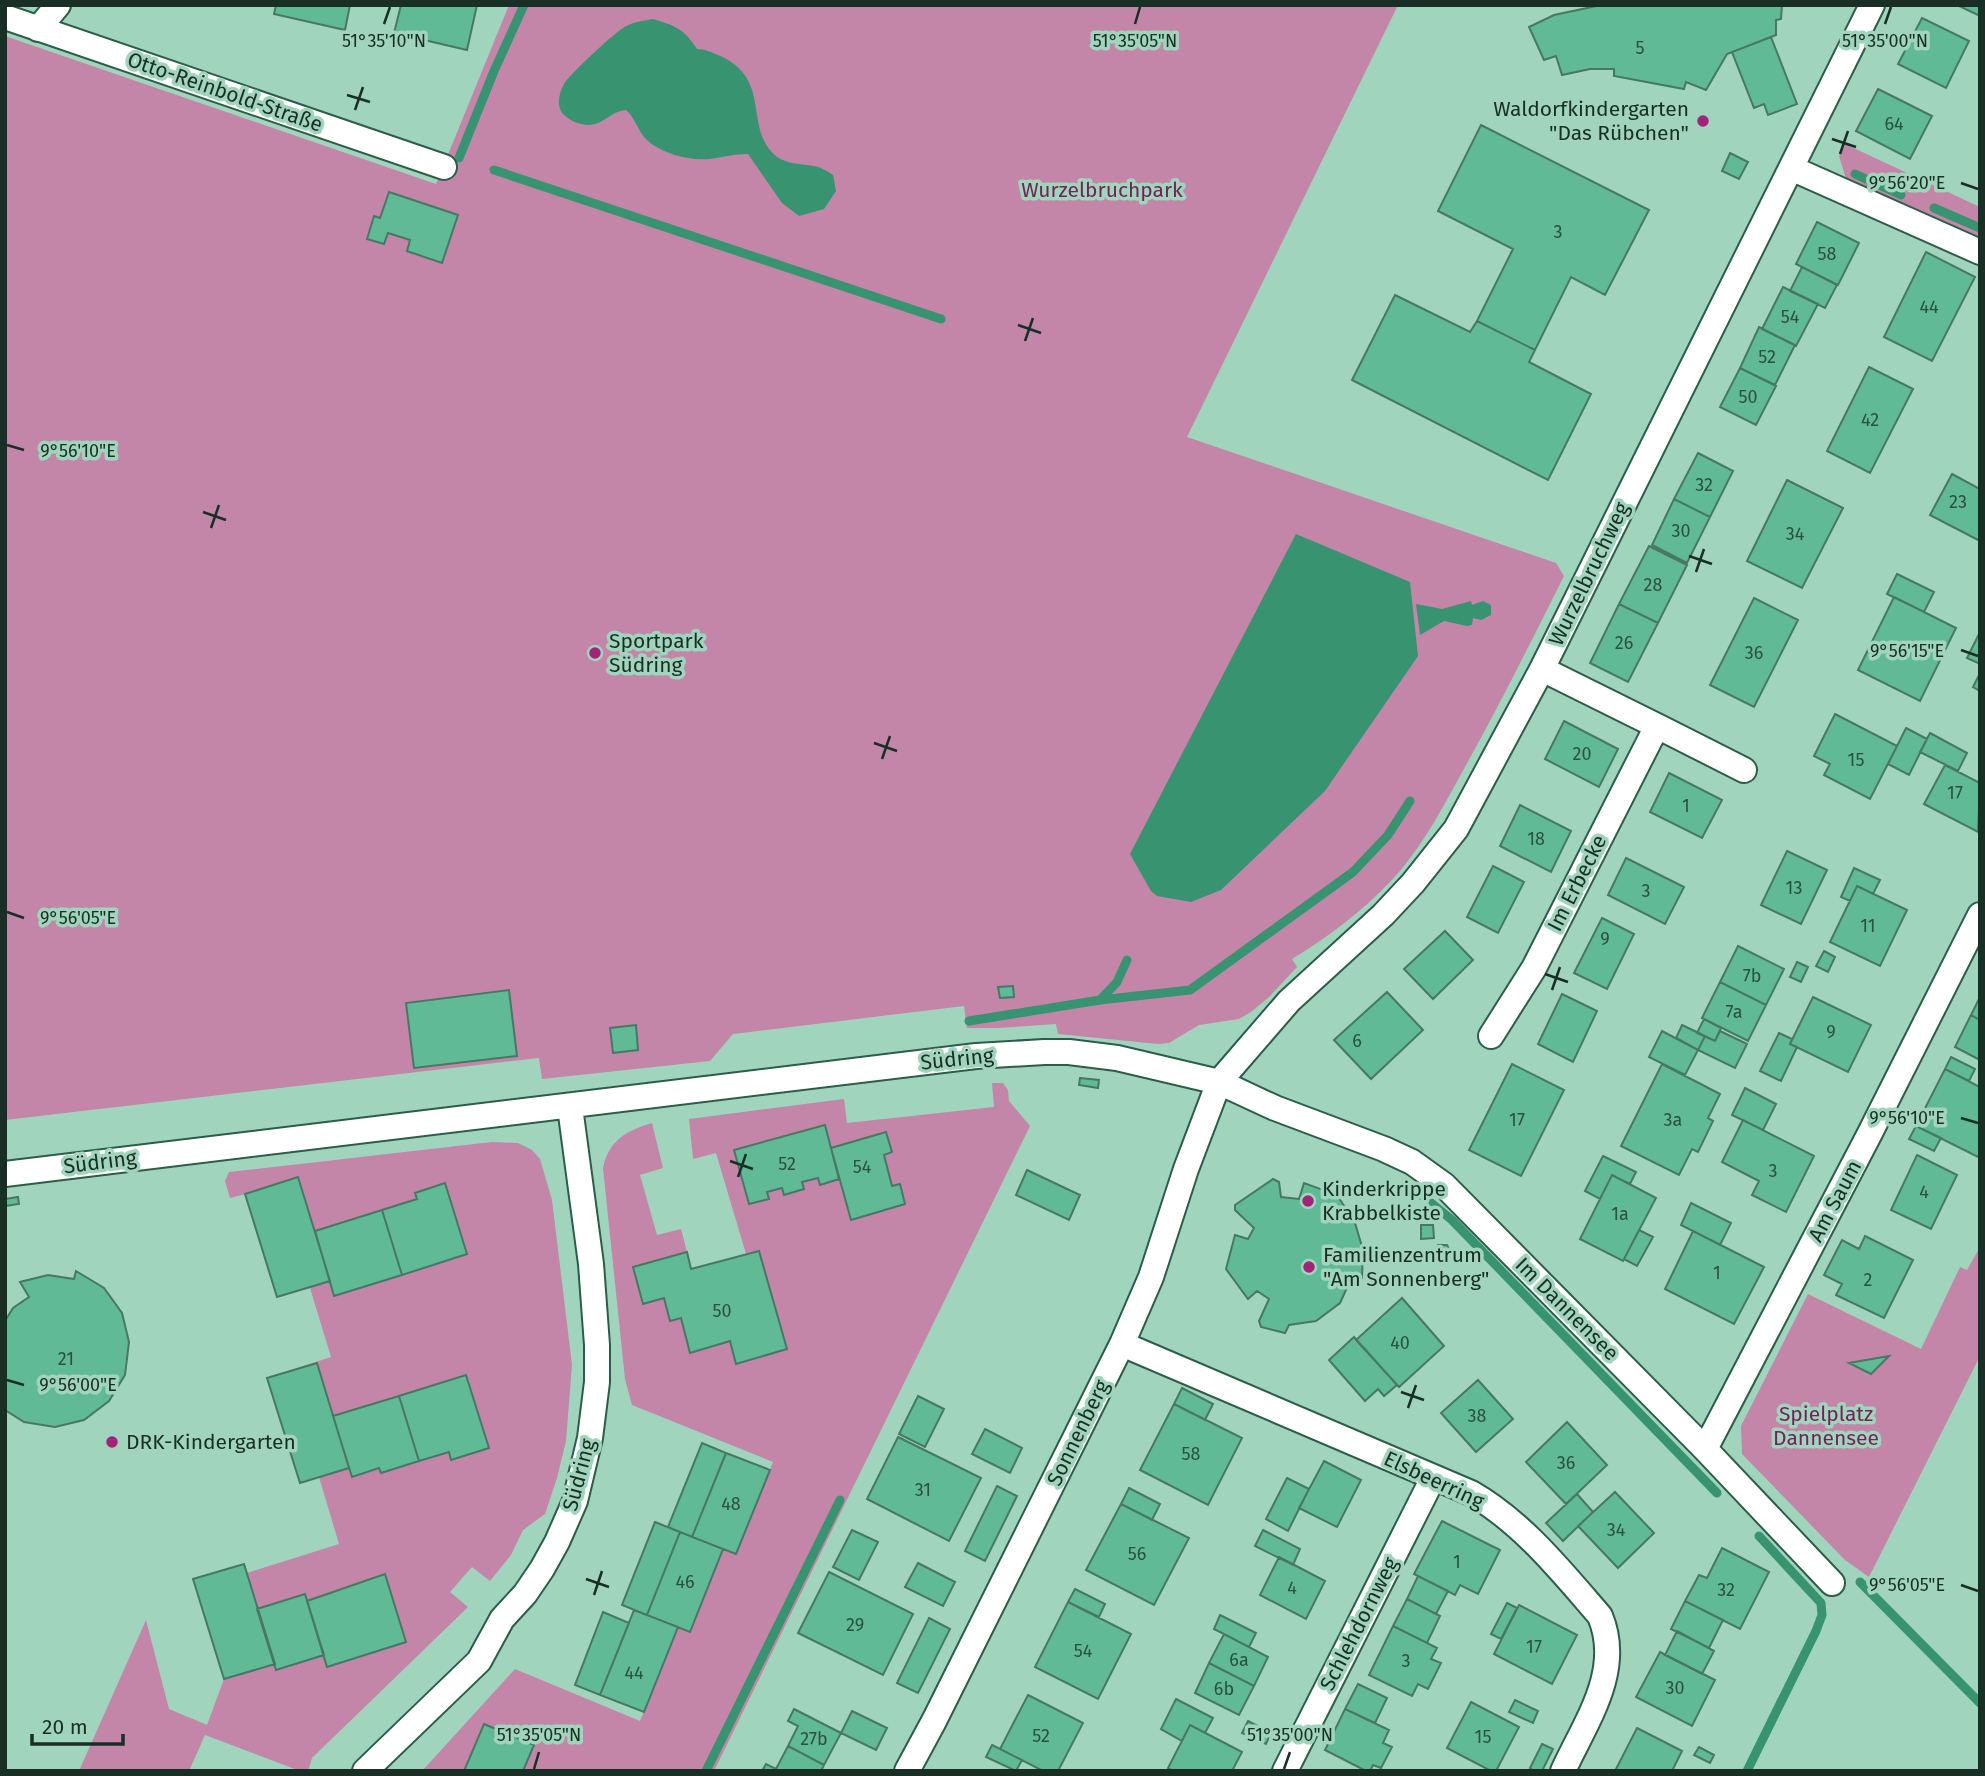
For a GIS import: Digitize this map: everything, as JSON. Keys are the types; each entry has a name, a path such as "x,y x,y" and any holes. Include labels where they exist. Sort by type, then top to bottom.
{"street":[{"path":"38,29 58,5"},
{"name":"Wurzelbruchweg","path":"1219,1082 1289,1001 1383,915 1436,856 1462,817 1542,668 1872,5"},
{"name":"Otto-Reinbold-Straße","path":"5,17 444,167"},
{"path":"1791,168 1980,252"},
{"path":"1542,668 1744,769"},
{"name":"Im Erbecke","path":"1491,1035 1534,968 1657,726"},
{"name":"Am Saum","path":"1705,1448 1869,1135 1980,915"},
{"name":"Südring","path":"5,1174 976,1056 1044,1052 1117,1058 1219,1082"},
{"name":"Sonnenberg","path":"907,1771 1122,1344 1151,1277 1186,1169 1219,1082"},
{"name":"Im Dannensee","path":"1219,1082 1275,1108 1384,1149 1412,1162 1444,1185 1705,1448 1832,1583"},
{"name":"Südring","path":"365,1771 479,1661 502,1619 525,1594 542,1569 575,1501 590,1438 597,1382 597,1345 591,1264 570,1107"},
{"name":"Elsbeerring","path":"1122,1344 1488,1503 1519,1528 1600,1616 1606,1630 1609,1656 1606,1679 1563,1771"},
{"name":"Schlehdornweg","path":"1284,1771 1433,1478"}],"green space":[{"name":"Sportpark Südring","path":"509,5 1398,5 1187,437 1556,563 1564,576 1440,813 1411,857 1389,883 1355,914 1292,959 1297,967 1251,1012 1239,1019 1199,1025 1169,1043 1158,1044 1058,1034 1056,1024 967,1028 964,1006 733,1034 710,1061 542,1079 539,1058 5,1120 5,36 436,184"},
{"path":"1845,144 1980,207 1980,240 1846,179 1839,156"},
{"path":"992,1083 1003,1083 1008,1090 1009,1101 1030,1126 714,1771 422,1771 515,1669 640,1721 678,1627 690,1632 723,1549 736,1554 773,1462 632,1405 625,1379 603,1168 614,1144 634,1129 652,1123 663,1168 640,1175 657,1235 681,1229 687,1252 633,1267 642,1304 664,1298 670,1321 681,1318 690,1352 730,1341 737,1363 787,1349 759,1251 746,1254 716,1153 693,1159 689,1119 844,1099 847,1123 994,1107"},
{"path":"492,1142 518,1143 532,1150 540,1159 552,1200 572,1365 566,1441 545,1514 523,1530 511,1555 490,1581 472,1567 450,1592 468,1607 312,1758 308,1771 300,1771 205,1735 189,1771 79,1771 146,1620 169,1709 207,1725 224,1679 193,1579 244,1564 247,1573 339,1544 319,1477 300,1483 267,1378 331,1357 310,1288 277,1297 245,1194 230,1198 225,1181 229,1172"},
{"name":"Spielplatz Dannensee","path":"1980,1247 1980,1356 1869,1577 1845,1560 1742,1454 1741,1426 1808,1294 1921,1349 1960,1267 1967,1270"}],"shaded area":[{"path":"653,19 679,29 697,49 718,55 735,65 746,77 767,146 781,159 824,169 833,175 836,191 824,209 799,216 782,203 748,154 710,159 674,155 650,143 626,110 587,125 574,122 563,114 559,103 560,95 564,84 574,72 623,28"},
{"path":"1296,534 1410,582 1418,656 1325,791 1221,890 1191,902 1157,896 1151,891 1130,854"},
{"path":"1471,601 1472,605 1483,601 1491,605 1491,615 1481,620 1473,618 1472,625 1467,626 1444,621 1420,635 1416,604 1442,609"}],"building":[{"path":"276,5 350,5 345,30 274,14"},
{"path":"401,5 477,5 467,50 394,33"},
{"path":"1601,5 1782,5 1781,19 1776,20 1776,35 1727,54 1706,90 1686,82 1684,89 1614,76 1614,69 1590,69 1562,75 1556,56 1544,60 1529,27 1554,15"},
{"path":"1957,5 1980,5 1980,16"},
{"path":"1922,18 1969,41 1946,88 1898,64"},
{"path":"1771,37 1797,104 1768,115 1764,104 1754,108 1732,52"},
{"path":"1878,89 1932,116 1910,159 1856,131"},
{"path":"1481,125 1649,210 1605,295 1571,277 1535,350 1477,321 1513,249 1438,211"},
{"path":"1730,153 1748,162 1739,179 1722,171"},
{"path":"389,192 458,215 442,263 407,251 410,240 388,233 384,244 367,239 374,216 380,218"},
{"path":"1817,222 1859,243 1838,285 1796,264"},
{"path":"1926,252 1975,277 1932,361 1884,337"},
{"path":"1802,267 1837,285 1825,308 1790,291"},
{"path":"1783,287 1818,304 1796,346 1762,329"},
{"path":"1395,295 1470,332 1477,321 1535,350 1529,362 1591,394 1548,480 1352,380"},
{"path":"1759,327 1795,345 1775,385 1740,368"},
{"path":"1869,367 1913,389 1870,473 1827,451"},
{"path":"1740,368 1776,386 1756,425 1720,407"},
{"path":"1698,453 1733,471 1710,517 1674,499"},
{"path":"1952,474 1980,489 1980,541 1930,515"},
{"path":"1787,480 1843,508 1802,588 1747,561"},
{"path":"1674,499 1710,517 1687,563 1652,545"},
{"path":"1649,546 1687,565 1658,623 1619,604"},
{"path":"1897,574 1934,592 1924,612 1887,594"},
{"path":"1894,597 1956,628 1920,701 1858,670"},
{"path":"1754,598 1798,620 1754,707 1710,685"},
{"path":"1619,604 1658,623 1628,682 1590,663"},
{"path":"1980,632 1980,664 1967,658"},
{"path":"1980,673 1980,691 1973,687"},
{"path":"1835,714 1897,746 1870,799 1824,775 1830,764 1814,756"},
{"path":"1564,721 1618,749 1599,787 1545,759"},
{"path":"1906,728 1927,739 1909,775 1888,764"},
{"path":"1930,733 1967,753 1958,771 1920,752"},
{"path":"1945,765 1980,783 1978,832 1924,804"},
{"path":"1669,773 1722,800 1702,838 1650,812"},
{"path":"1520,805 1571,831 1551,872 1500,846"},
{"path":"1787,851 1827,870 1801,924 1761,905"},
{"path":"1626,858 1684,887 1665,924 1608,895"},
{"path":"1493,866 1524,882 1498,933 1467,917"},
{"path":"1854,868 1880,880 1873,894 1857,886 1850,901 1841,897"},
{"path":"1857,886 1907,910 1880,966 1830,942"},
{"path":"1602,918 1634,934 1607,989 1574,973"},
{"path":"1445,931 1473,960 1433,999 1404,969"},
{"path":"1738,946 1784,969 1766,1005 1720,982"},
{"path":"1824,951 1835,957 1828,972 1816,966"},
{"path":"1797,962 1808,967 1801,982 1790,977"},
{"path":"1720,982 1766,1005 1748,1041 1702,1018"},
{"path":"1013,986 1014,997 1000,998 998,987"},
{"path":"509,990 517,1056 414,1068 406,1003"},
{"path":"1387,992 1423,1030 1371,1079 1334,1040"},
{"path":"1562,994 1597,1011 1573,1062 1538,1044"},
{"path":"1813,997 1871,1025 1848,1072 1790,1044"},
{"path":"1980,997 1980,1020 1971,1015"},
{"path":"1971,1015 1980,1020 1980,1060 1955,1047"},
{"path":"1704,1019 1721,1028 1715,1041 1697,1033"},
{"path":"636,1025 638,1050 613,1053 610,1028"},
{"path":"1682,1025 1705,1036 1698,1050 1676,1038"},
{"path":"1662,1031 1698,1050 1685,1075 1649,1057"},
{"path":"1720,1031 1747,1044 1735,1068 1698,1050 1705,1036 1715,1041"},
{"path":"1779,1033 1792,1039 1790,1044 1797,1047 1781,1081 1760,1071"},
{"path":"1951,1057 1975,1069 1969,1081 1945,1069"},
{"path":"1512,1064 1564,1090 1521,1176 1469,1150"},
{"path":"1662,1064 1720,1094 1708,1118 1713,1121 1698,1152 1692,1149 1679,1175 1621,1146"},
{"path":"1945,1069 1980,1087 1978,1157 1916,1126"},
{"path":"1080,1078 1099,1080 1098,1088 1079,1085"},
{"path":"1745,1088 1776,1104 1763,1130 1732,1115"},
{"path":"1743,1120 1814,1156 1786,1212 1752,1195 1759,1181 1722,1162"},
{"path":"825,1125 839,1179 820,1185 818,1178 802,1182 804,1189 784,1195 782,1188 767,1192 769,1199 749,1204 734,1150"},
{"path":"1916,1126 1941,1138 1934,1151 1909,1139"},
{"path":"886,1132 892,1152 884,1155 892,1186 900,1184 905,1204 851,1220 831,1148"},
{"path":"1917,1155 1957,1175 1931,1229 1891,1210"},
{"path":"1603,1156 1636,1172 1630,1184 1612,1175 1600,1199 1585,1191"},
{"path":"1027,1170 1080,1195 1069,1220 1016,1195"},
{"path":"1612,1175 1656,1198 1623,1261 1580,1239"},
{"path":"298,1177 330,1281 277,1297 245,1194"},
{"path":"1273,1179 1279,1182 1281,1197 1299,1199 1304,1183 1337,1195 1355,1223 1363,1250 1362,1278 1351,1279 1340,1303 1316,1321 1289,1325 1285,1333 1261,1327 1259,1321 1269,1299 1257,1291 1248,1299 1226,1269 1235,1235 1248,1239 1254,1228 1235,1210 1235,1205"},
{"path":"445,1183 467,1254 402,1275 382,1210 417,1199 415,1193"},
{"path":"18,1197 19,1204 5,1206 5,1199"},
{"path":"1691,1203 1731,1223 1720,1245 1681,1225"},
{"path":"382,1210 402,1275 334,1296 315,1231"},
{"path":"1421,1225 1433,1225 1434,1238 1421,1239"},
{"path":"1639,1230 1653,1237 1637,1266 1624,1259"},
{"path":"1693,1231 1764,1267 1734,1324 1665,1289"},
{"path":"1865,1236 1913,1260 1884,1318 1836,1295 1842,1284 1824,1275 1842,1240 1859,1249"},
{"path":"1438,1245 1447,1245 1451,1253 1446,1260 1438,1259 1434,1252"},
{"path":"759,1251 787,1349 736,1364 730,1341 690,1353 681,1318 670,1321 664,1298 643,1304 633,1267 687,1252 691,1269"},
{"path":"76,1271 104,1288 122,1313 129,1342 125,1375 109,1401 84,1420 55,1427 24,1422 5,1410 5,1321 13,1308 29,1297 20,1282 48,1275 74,1279"},
{"path":"1402,1298 1444,1346 1399,1387 1356,1340"},
{"path":"1354,1337 1397,1385 1384,1396 1378,1389 1365,1401 1329,1360"},
{"path":"1889,1356 1871,1374 1849,1363"},
{"path":"317,1363 349,1468 300,1483 267,1378"},
{"path":"466,1375 489,1448 451,1460 449,1452 419,1461 399,1396"},
{"path":"1478,1380 1513,1419 1476,1452 1441,1413"},
{"path":"1182,1388 1213,1404 1205,1420 1174,1404"},
{"path":"399,1396 419,1461 381,1473 379,1468 352,1477 333,1416"},
{"path":"918,1396 944,1409 925,1447 899,1434"},
{"path":"1174,1404 1242,1438 1208,1505 1140,1470"},
{"path":"1567,1422 1607,1465 1566,1504 1526,1462"},
{"path":"985,1429 1022,1448 1010,1473 972,1454"},
{"path":"898,1437 981,1478 949,1541 867,1499"},
{"path":"702,1443 726,1453 692,1537 668,1527"},
{"path":"726,1453 770,1470 736,1554 692,1537"},
{"path":"1324,1461 1361,1480 1337,1527 1299,1508"},
{"path":"1287,1478 1309,1489 1288,1531 1266,1519"},
{"path":"997,1486 1017,1496 985,1561 965,1551"},
{"path":"1129,1488 1160,1504 1152,1520 1121,1504"},
{"path":"1615,1492 1654,1533 1618,1568 1578,1526"},
{"path":"1577,1494 1593,1512 1563,1541 1546,1523"},
{"path":"1121,1504 1189,1538 1154,1605 1086,1570"},
{"path":"1442,1521 1500,1550 1478,1594 1460,1585 1455,1595 1414,1574"},
{"path":"655,1522 680,1532 647,1615 622,1605"},
{"path":"852,1530 878,1542 859,1580 833,1567"},
{"path":"1263,1530 1300,1549 1293,1565 1255,1546"},
{"path":"680,1532 723,1549 690,1632 647,1615"},
{"path":"1722,1548 1769,1572 1740,1629 1685,1601 1699,1575 1707,1578"},
{"path":"1279,1557 1325,1581 1306,1619 1260,1595"},
{"path":"918,1563 955,1582 943,1606 905,1587"},
{"path":"244,1564 275,1664 224,1679 193,1579"},
{"path":"829,1572 913,1614 883,1675 798,1633"},
{"path":"385,1574 406,1642 327,1667 307,1601"},
{"path":"1418,1576 1448,1591 1436,1614 1407,1599"},
{"path":"1075,1589 1105,1604 1099,1617 1068,1602"},
{"path":"305,1594 324,1655 276,1670 257,1609"},
{"path":"1407,1599 1440,1616 1427,1643 1393,1626"},
{"path":"1685,1601 1723,1620 1709,1648 1671,1629"},
{"path":"1068,1602 1131,1634 1098,1699 1035,1667"},
{"path":"1507,1603 1517,1608 1501,1639 1491,1634"},
{"path":"1519,1605 1577,1635 1552,1684 1494,1654"},
{"path":"634,1610 678,1627 644,1712 600,1695"},
{"path":"603,1612 629,1623 600,1695 575,1685"},
{"path":"1220,1615 1256,1633 1249,1647 1214,1629"},
{"path":"929,1618 950,1629 918,1693 897,1683"},
{"path":"1393,1626 1437,1648 1431,1659 1441,1663 1428,1689 1418,1684 1412,1696 1369,1675"},
{"path":"1677,1631 1714,1651 1702,1674 1665,1655"},
{"path":"1224,1634 1268,1657 1254,1686 1209,1663"},
{"path":"1660,1652 1715,1680 1692,1726 1636,1697"},
{"path":"1209,1663 1254,1686 1239,1715 1195,1693"},
{"path":"1358,1684 1387,1698 1375,1723 1345,1709"},
{"path":"1028,1695 1083,1723 1058,1771 1043,1771 1000,1749"},
{"path":"1176,1699 1213,1718 1205,1733 1190,1725 1182,1741 1161,1729"},
{"path":"1515,1700 1538,1711 1533,1723 1509,1712"},
{"path":"1471,1702 1519,1727 1496,1771 1491,1771 1447,1748"},
{"path":"794,1709 841,1733 824,1765 788,1746 798,1726 788,1721"},
{"path":"1345,1709 1389,1730 1383,1743 1392,1747 1381,1768 1373,1765 1370,1771 1366,1771 1325,1750"},
{"path":"852,1711 887,1728 876,1750 841,1733"},
{"path":"1248,1721 1271,1733 1266,1744 1242,1733"},
{"path":"484,1724 534,1745 523,1771 464,1771"},
{"path":"1190,1725 1242,1752 1232,1771 1173,1771 1168,1768"},
{"path":"1637,1728 1682,1751 1672,1771 1615,1771"},
{"path":"1542,1744 1553,1749 1542,1771 1534,1771 1530,1768"},
{"path":"992,1745 1022,1760 1016,1771 986,1757"},
{"path":"788,1746 824,1765 821,1771 762,1771 766,1764 776,1769"},
{"path":"1699,1747 1714,1755 1710,1763 1694,1755"}],"waterway":[{"path":"459,158 524,5"},
{"path":"494,170 941,319"},
{"path":"1855,174 1901,195"},
{"path":"1934,208 1980,228"},
{"path":"1100,1000 1190,990 1353,872 1388,835 1410,801"},
{"path":"969,1021 1100,1000 1117,982 1127,960"},
{"path":"1420,1194 1452,1220 1717,1493"},
{"path":"706,1771 840,1500"},
{"path":"1747,1771 1822,1615 1821,1603 1759,1536"},
{"path":"1860,1582 1980,1703"}],"place":[{"name":"Waldorfkindergarten \"Das Rübchen\"","path":"1703,121"},
{"name":"Sportpark Südring","path":"595,653"},
{"name":"Kinderkrippe Krabbelkiste","path":"1308,1201"},
{"name":"Familienzentrum \"Am Sonnenberg\"","path":"1309,1267"},
{"name":"DRK-Kindergarten","path":"112,1442"}],"park label":[{"name":"Wurzelbruchpark","path":"1102,190"}]}
